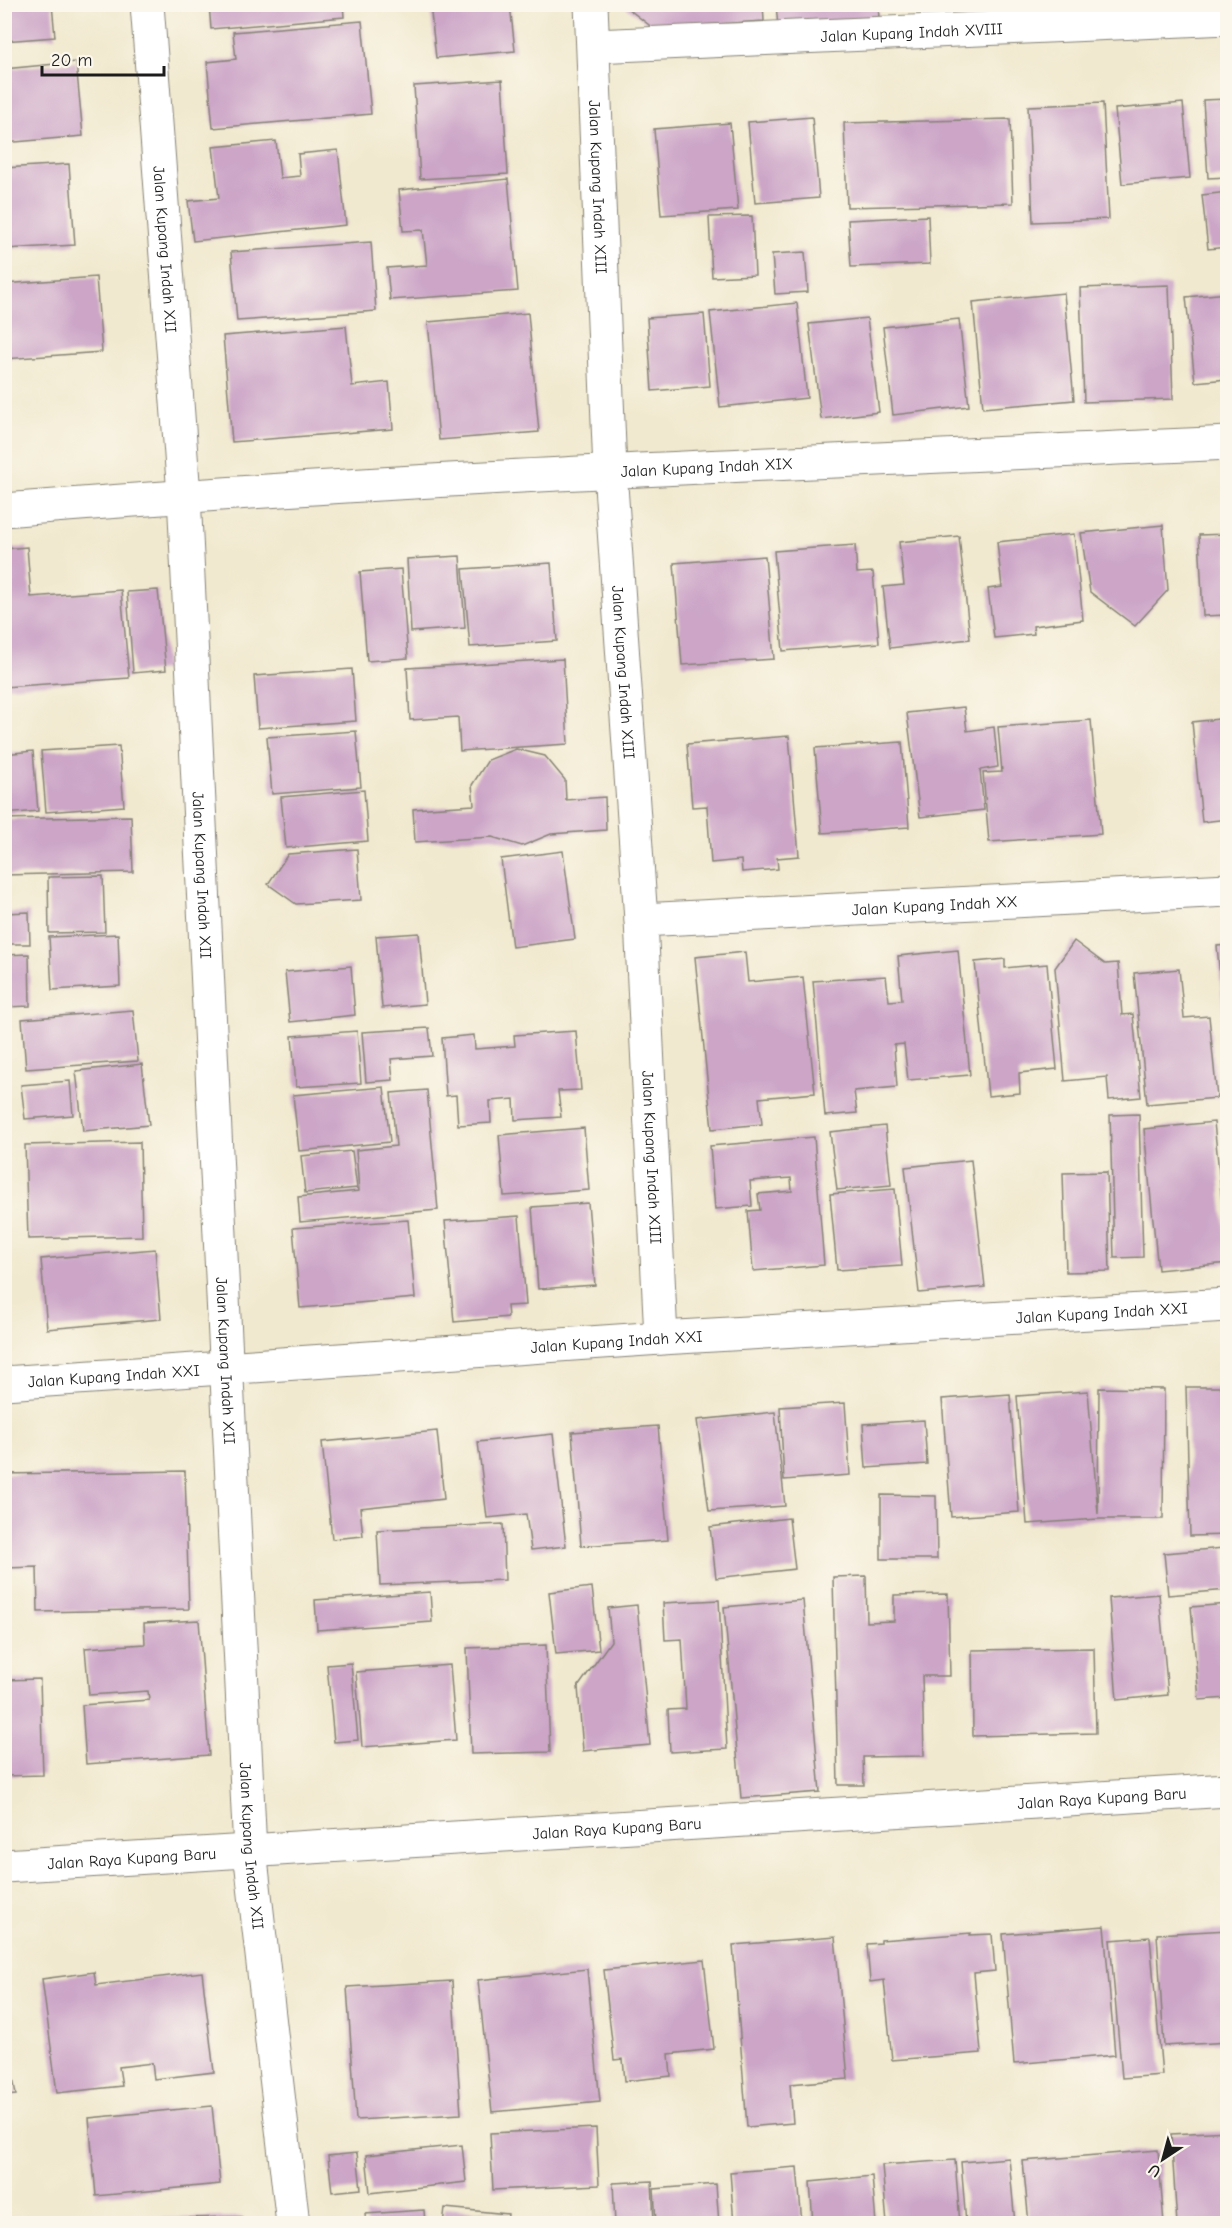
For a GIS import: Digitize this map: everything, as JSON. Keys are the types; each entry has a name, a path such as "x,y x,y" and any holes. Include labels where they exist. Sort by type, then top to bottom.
{"street":[{"name":"Jalan Kupang Indah XII","path":"147,4 184,495 250,1851 293,2223"},
{"name":"Jalan Kupang Indah XIII","path":"591,4 610,471 641,920 660,1338"},
{"name":"Jalan Kupang Indah XVIII","path":"594,46 1227,18"},
{"name":"Jalan Kupang Indah XIX","path":"184,495 610,471 1227,443"},
{"path":"4,510 184,495"},
{"name":"Jalan Kupang Indah XX","path":"641,920 1227,890"},
{"name":"Jalan Kupang Indah XXI","path":"4,1383 660,1338 1227,1305"},
{"name":"Jalan Raya Kupang Baru","path":"4,1866 1227,1790"}],"building":[{"path":"4,4 52,4 55,37 4,41"},
{"path":"209,4 343,4 344,17 211,29"},
{"path":"430,4 510,4 515,51 436,58"},
{"path":"622,4 763,4 764,21 653,28"},
{"path":"776,4 878,4 879,19 778,27"},
{"path":"362,21 371,114 213,128 207,62 236,59 233,32"},
{"path":"76,62 83,136 4,143 4,69"},
{"path":"502,80 508,174 420,179 414,86"},
{"path":"1228,99 1228,177 1208,178 1203,100"},
{"path":"1103,103 1109,219 1033,222 1028,106"},
{"path":"1183,103 1190,178 1122,184 1115,109"},
{"path":"812,117 819,198 755,203 748,122"},
{"path":"1010,119 1013,203 847,207 844,123"},
{"path":"730,123 738,210 661,215 654,129"},
{"path":"276,141 280,178 300,176 298,154 338,150 346,225 193,241 188,201 219,198 213,147"},
{"path":"69,164 75,245 4,249 4,168"},
{"path":"508,179 518,291 390,300 387,268 427,265 423,230 403,231 399,190"},
{"path":"1228,192 1228,247 1208,249 1202,195"},
{"path":"752,216 755,275 712,277 709,217"},
{"path":"928,216 930,264 851,267 848,220"},
{"path":"371,242 376,311 237,321 231,252"},
{"path":"805,252 808,292 775,294 772,254"},
{"path":"96,277 102,352 4,359 4,284"},
{"path":"1169,285 1173,399 1084,402 1080,288"},
{"path":"1064,293 1074,400 983,408 973,302"},
{"path":"1228,293 1228,379 1195,382 1186,297"},
{"path":"797,303 807,398 720,407 710,312"},
{"path":"528,313 539,432 439,440 428,322"},
{"path":"704,314 710,386 652,391 647,318"},
{"path":"867,318 879,412 821,419 809,324"},
{"path":"959,319 969,406 893,415 883,327"},
{"path":"346,326 352,386 389,382 393,429 232,442 223,336"},
{"path":"1163,525 1168,590 1135,626 1090,592 1081,533"},
{"path":"1074,534 1083,620 1033,626 1034,634 994,638 988,589 1002,587 997,542"},
{"path":"1228,534 1228,615 1203,616 1199,535"},
{"path":"959,536 970,639 890,648 883,587 904,585 899,542"},
{"path":"855,545 857,573 873,572 879,643 783,651 774,551"},
{"path":"27,547 31,597 121,590 129,678 4,687 4,549"},
{"path":"460,556 465,628 411,632 407,559"},
{"path":"765,556 774,659 682,665 674,563"},
{"path":"551,563 557,641 470,647 463,569"},
{"path":"401,569 408,658 367,661 360,572"},
{"path":"158,590 166,670 133,673 127,592"},
{"path":"563,659 568,744 460,751 458,717 410,720 407,668"},
{"path":"352,669 356,721 258,728 254,676"},
{"path":"964,707 967,731 994,727 998,767 980,770 984,810 920,817 907,713"},
{"path":"1228,718 1228,819 1202,822 1192,722"},
{"path":"1091,720 1101,834 989,842 983,773 1002,772 998,727"},
{"path":"356,731 361,787 272,794 267,737"},
{"path":"789,736 799,856 777,858 778,869 742,872 741,860 711,863 707,806 692,807 687,744"},
{"path":"902,742 909,827 822,833 815,748"},
{"path":"119,746 124,806 46,812 41,751"},
{"path":"516,749 545,756 565,780 566,800 605,797 606,830 551,834 522,846 492,837 415,842 413,809 474,805 472,785 488,760"},
{"path":"33,751 38,811 4,814 4,754"},
{"path":"364,790 368,841 286,848 281,797"},
{"path":"131,816 133,872 4,875 4,819"},
{"path":"357,849 361,900 296,904 268,884 288,854"},
{"path":"563,851 575,939 512,947 501,859"},
{"path":"103,876 105,932 49,933 48,877"},
{"path":"29,912 30,944 4,944 4,913"},
{"path":"419,933 425,1004 382,1008 376,936"},
{"path":"118,934 120,986 52,990 49,937"},
{"path":"1074,941 1105,964 1118,963 1122,1015 1133,1014 1141,1097 1109,1100 1107,1077 1065,1081 1055,968"},
{"path":"1228,945 1228,1028 1225,1028 1217,946"},
{"path":"958,950 970,1075 908,1080 904,1044 894,1045 897,1087 854,1091 857,1113 825,1116 813,981 886,976 889,1001 902,1000 898,956"},
{"path":"745,952 748,982 803,977 815,1093 759,1098 762,1124 712,1129 695,957"},
{"path":"29,954 30,1006 4,1007 4,955"},
{"path":"1005,959 1005,968 1047,964 1057,1069 1019,1073 1020,1093 988,1096 975,962"},
{"path":"351,966 355,1015 290,1022 285,972"},
{"path":"1179,969 1184,1018 1209,1016 1217,1098 1147,1104 1134,973"},
{"path":"133,1010 138,1061 26,1069 22,1019"},
{"path":"429,1028 432,1056 391,1059 393,1080 366,1082 362,1032"},
{"path":"357,1031 361,1083 296,1087 292,1036"},
{"path":"576,1031 581,1090 558,1091 561,1117 515,1120 514,1099 490,1101 491,1123 458,1125 456,1095 446,1096 442,1038 474,1035 475,1049 515,1046 514,1035"},
{"path":"142,1064 149,1125 83,1131 76,1071"},
{"path":"70,1081 73,1115 25,1119 21,1085"},
{"path":"384,1087 390,1142 299,1151 293,1095"},
{"path":"427,1090 438,1210 300,1222 298,1197 359,1191 356,1150 396,1146 391,1093"},
{"path":"1222,1109 1228,1109 1228,1146 1226,1146"},
{"path":"1139,1114 1143,1257 1114,1258 1110,1115"},
{"path":"1214,1122 1228,1263 1158,1270 1144,1129"},
{"path":"885,1126 891,1185 837,1190 830,1132"},
{"path":"584,1128 589,1190 504,1196 499,1135"},
{"path":"814,1137 824,1265 753,1271 748,1211 760,1210 758,1194 792,1191 791,1178 750,1181 752,1206 715,1209 710,1146"},
{"path":"140,1142 142,1236 28,1239 25,1145"},
{"path":"352,1151 357,1188 305,1193 301,1156"},
{"path":"971,1160 985,1287 919,1293 905,1167"},
{"path":"1107,1172 1110,1271 1066,1272 1063,1173"},
{"path":"895,1189 902,1266 837,1270 830,1194"},
{"path":"588,1203 595,1285 538,1289 532,1207"},
{"path":"519,1216 526,1305 507,1306 508,1317 454,1322 445,1221"},
{"path":"408,1220 415,1298 300,1308 293,1228"},
{"path":"155,1249 161,1319 47,1329 41,1259"},
{"path":"1186,1387 1228,1387 1228,1535 1190,1536"},
{"path":"1099,1388 1164,1389 1163,1519 1098,1519 1027,1524 1017,1396 1088,1391 1098,1514"},
{"path":"1010,1394 1019,1512 951,1517 942,1399"},
{"path":"845,1403 850,1475 784,1480 780,1407"},
{"path":"775,1412 785,1506 709,1511 697,1420"},
{"path":"924,1420 927,1464 866,1468 863,1424"},
{"path":"658,1426 668,1540 581,1546 572,1432"},
{"path":"437,1431 444,1499 360,1508 363,1536 332,1539 322,1442"},
{"path":"553,1434 566,1546 531,1550 526,1514 487,1518 478,1442"},
{"path":"185,1471 189,1609 38,1612 37,1567 4,1568 4,1474"},
{"path":"881,1495 936,1496 937,1559 881,1559"},
{"path":"789,1518 795,1569 716,1578 710,1527"},
{"path":"503,1524 505,1580 380,1585 377,1530"},
{"path":"1224,1548 1228,1590 1168,1595 1164,1553"},
{"path":"866,1576 867,1622 894,1621 894,1595 948,1594 950,1676 922,1676 924,1756 863,1757 864,1785 838,1785 833,1577"},
{"path":"592,1587 599,1650 556,1654 549,1592"},
{"path":"430,1592 432,1622 317,1630 315,1600"},
{"path":"1159,1594 1168,1695 1117,1700 1109,1598"},
{"path":"719,1600 727,1749 670,1752 668,1710 686,1709 682,1639 665,1640 663,1603"},
{"path":"803,1600 820,1792 741,1798 724,1607"},
{"path":"1228,1604 1228,1698 1199,1700 1191,1607"},
{"path":"637,1605 650,1745 583,1751 578,1687 611,1641 608,1608"},
{"path":"199,1620 209,1755 86,1764 82,1705 149,1700 148,1691 89,1695 85,1648 145,1644 144,1623"},
{"path":"546,1645 550,1752 471,1754 467,1648"},
{"path":"1094,1648 1096,1733 973,1736 972,1650"},
{"path":"351,1663 358,1740 334,1742 327,1665"},
{"path":"450,1665 456,1740 362,1747 356,1672"},
{"path":"40,1679 43,1775 4,1776 4,1680"},
{"path":"1104,1926 1115,2055 1014,2064 1003,1934"},
{"path":"1228,1930 1228,2042 1164,2046 1157,1934"},
{"path":"971,1933 970,1935 992,1934 995,1971 974,1973 981,2053 892,2060 884,1980 870,1982 867,1944 881,1943 881,1940"},
{"path":"835,1937 848,2079 790,2084 793,2123 747,2127 733,1945"},
{"path":"1150,1937 1162,2075 1122,2078 1110,1940"},
{"path":"704,1960 714,2049 669,2054 671,2076 625,2081 623,2059 614,2060 604,1970"},
{"path":"587,1969 600,2102 492,2112 478,1980"},
{"path":"94,1972 96,1985 202,1972 214,2072 154,2079 152,2063 119,2067 122,2086 57,2093 42,1979"},
{"path":"452,1981 461,2114 356,2120 347,1987"},
{"path":"4,2022 16,2095 4,2096"},
{"path":"212,2106 220,2184 96,2196 89,2118"},
{"path":"596,2128 599,2185 493,2190 490,2133"},
{"path":"1228,2131 1228,2224 1177,2224 1171,2134"},
{"path":"462,2145 466,2182 370,2193 366,2155"},
{"path":"1158,2150 1164,2224 1029,2224 1023,2161"},
{"path":"357,2153 361,2189 332,2192 328,2156"},
{"path":"1009,2158 1015,2224 966,2224 961,2162"},
{"path":"955,2160 960,2224 887,2224 882,2165"},
{"path":"797,2167 802,2224 734,2224 730,2172"},
{"path":"872,2176 876,2224 813,2224 810,2182"},
{"path":"652,2181 654,2224 615,2224 613,2183"},
{"path":"716,2184 719,2224 656,2224 654,2189"},
{"path":"445,2208 508,2214 507,2224 443,2224"},
{"path":"424,2210 425,2224 366,2224 365,2214"},
{"path":"242,2217 242,2224 109,2224 109,2219"}]}
